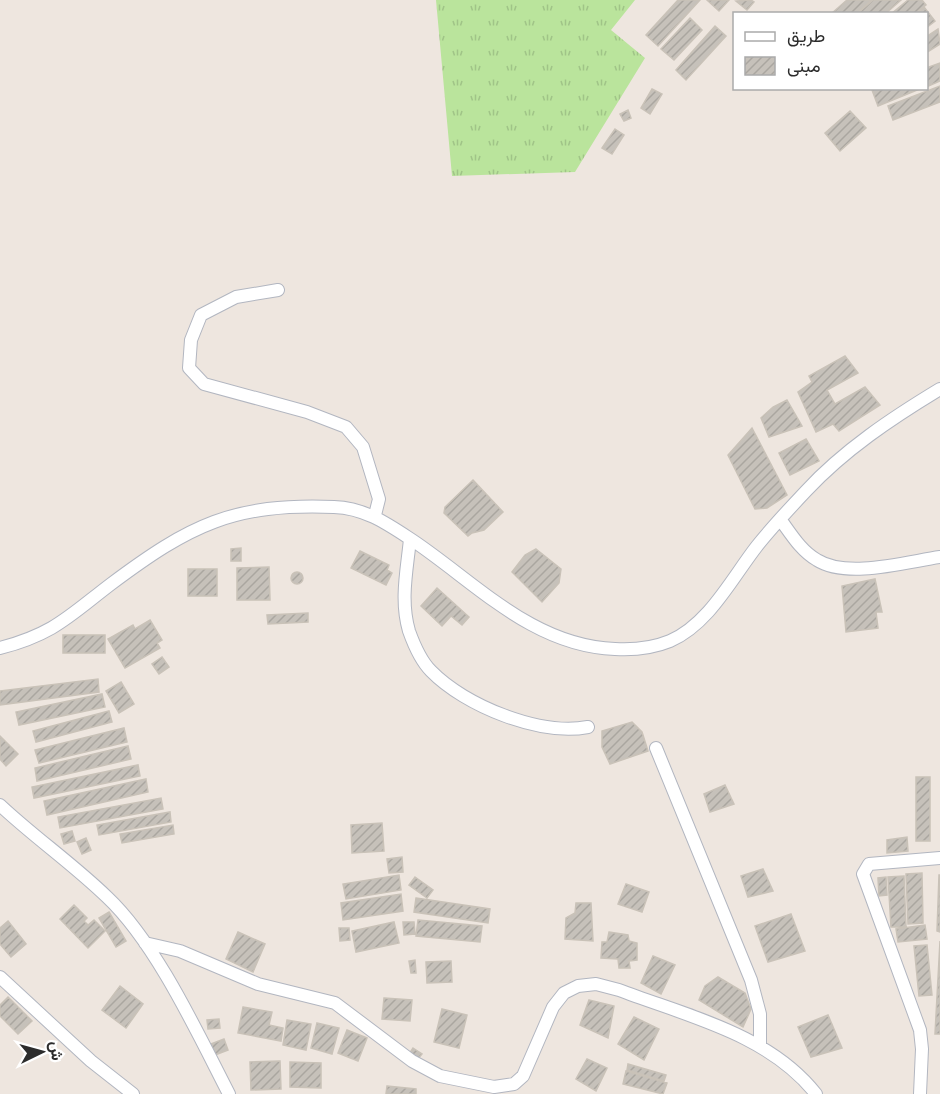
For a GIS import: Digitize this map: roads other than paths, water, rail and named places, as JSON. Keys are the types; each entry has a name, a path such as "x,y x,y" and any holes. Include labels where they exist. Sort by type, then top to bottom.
{"street":[{"path":"278,290 236,297 201,315 191,340 189,368 204,384 307,412 346,427 363,447 379,500 375,515"},
{"path":"0,648 56,628 154,552 194,529 236,513 281,506 338,507 375,515 459,572 510,613 545,633 571,644 623,649 668,642 692,627 780,519 828,468 873,433 940,389"},
{"path":"780,519 808,554 831,567 847,570 940,557"},
{"path":"410,539 404,588 405,609 416,650 430,671 486,706 534,726 574,730 588,727"},
{"path":"656,748 751,980 760,1014 760,1046"},
{"path":"0,805 107,897 145,943 229,1094"},
{"path":"920,1094 922,1049 920,1030 863,874 869,864 880,861 940,858"},
{"path":"145,943 180,951 258,984 334,1003 412,1061 440,1077 502,1087 514,1084 523,1076 553,1007 564,993 578,986 596,984 619,990 760,1046 785,1062 816,1094"},
{"path":"0,977 91,1061 133,1094"}]}
